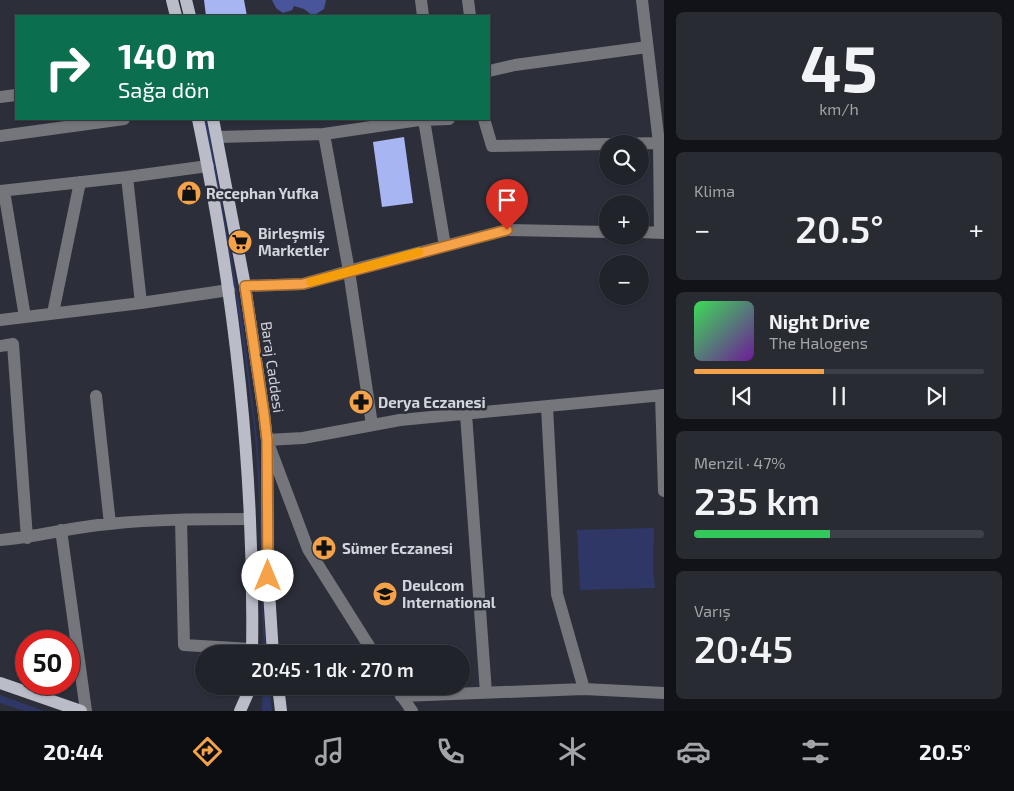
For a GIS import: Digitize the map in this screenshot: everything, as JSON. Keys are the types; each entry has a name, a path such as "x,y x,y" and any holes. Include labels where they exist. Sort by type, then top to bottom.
{"main road":[{"path":"172,0 176,15"},
{"path":"186,0 190,15"},
{"path":"198,120 229,290 244,418 250,519 252,645"},
{"name":"Baraj Caddesi","path":"213,120 245,286 267,440 268,576 272,645"},
{"path":"0,683 81,711"},
{"path":"240,711 248,695"},
{"path":"252,695 252,711"},
{"path":"279,695 281,711"}],"street":[{"path":"421,0 423,15"},
{"path":"468,0 470,15"},
{"path":"642,0 647,47 659,109 662,233 649,232"},
{"path":"490,71 515,65 647,47"},
{"path":"0,97 15,95"},
{"path":"0,136 117,120"},
{"path":"218,138 324,134 425,120"},
{"path":"432,120 445,246"},
{"path":"484,120 492,146 599,144"},
{"path":"324,134 349,271 372,425"},
{"path":"649,143 659,143"},
{"path":"25,317 2,191 208,166"},
{"path":"127,177 141,303"},
{"path":"53,313 80,182"},
{"path":"245,286 303,284 507,230 599,232"},
{"path":"0,320 229,290"},
{"path":"0,346 13,344 27,538"},
{"path":"368,645 308,549 267,440 303,438 400,420 662,395 664,491"},
{"path":"96,396 110,524"},
{"path":"547,407 557,594 584,689"},
{"path":"466,414 486,693"},
{"path":"0,540 27,538 61,530 110,524 250,519"},
{"path":"180,520 184,645 195,646"},
{"path":"61,530 86,711"},
{"path":"470,693 584,689 664,693"},
{"path":"401,695 412,711"}],"shaded area":[{"path":"272,0 326,0 324,9 315,15 294,6 292,10 283,13 276,8"},
{"path":"204,120 206,120 210,136 242,318 257,437 260,477 262,593 259,491 253,420 232,273"},
{"path":"654,528 653,569 655,588 580,590 577,530"},
{"path":"262,593 265,645 264,645"},
{"path":"0,695 44,711 24,711 0,703"},
{"path":"263,695 270,695 272,711 262,711"}],"building":[{"path":"204,0 244,0 247,15 206,15"},
{"path":"404,137 413,203 382,207 373,142"}],"slow traffic":[{"path":"311,282 419,252"}],"place":[{"name":"Recephan Yufka","path":"189,193"},
{"name":"Birleşmiş Marketler","path":"240,242"},
{"name":"Derya Eczanesi","path":"361,402"},
{"name":"Sümer Eczanesi","path":"324,548"},
{"name":"Deulcom International","path":"385,594"}],"route":[{"path":"268,576 267,440 245,286 303,284 507,230"}]}
